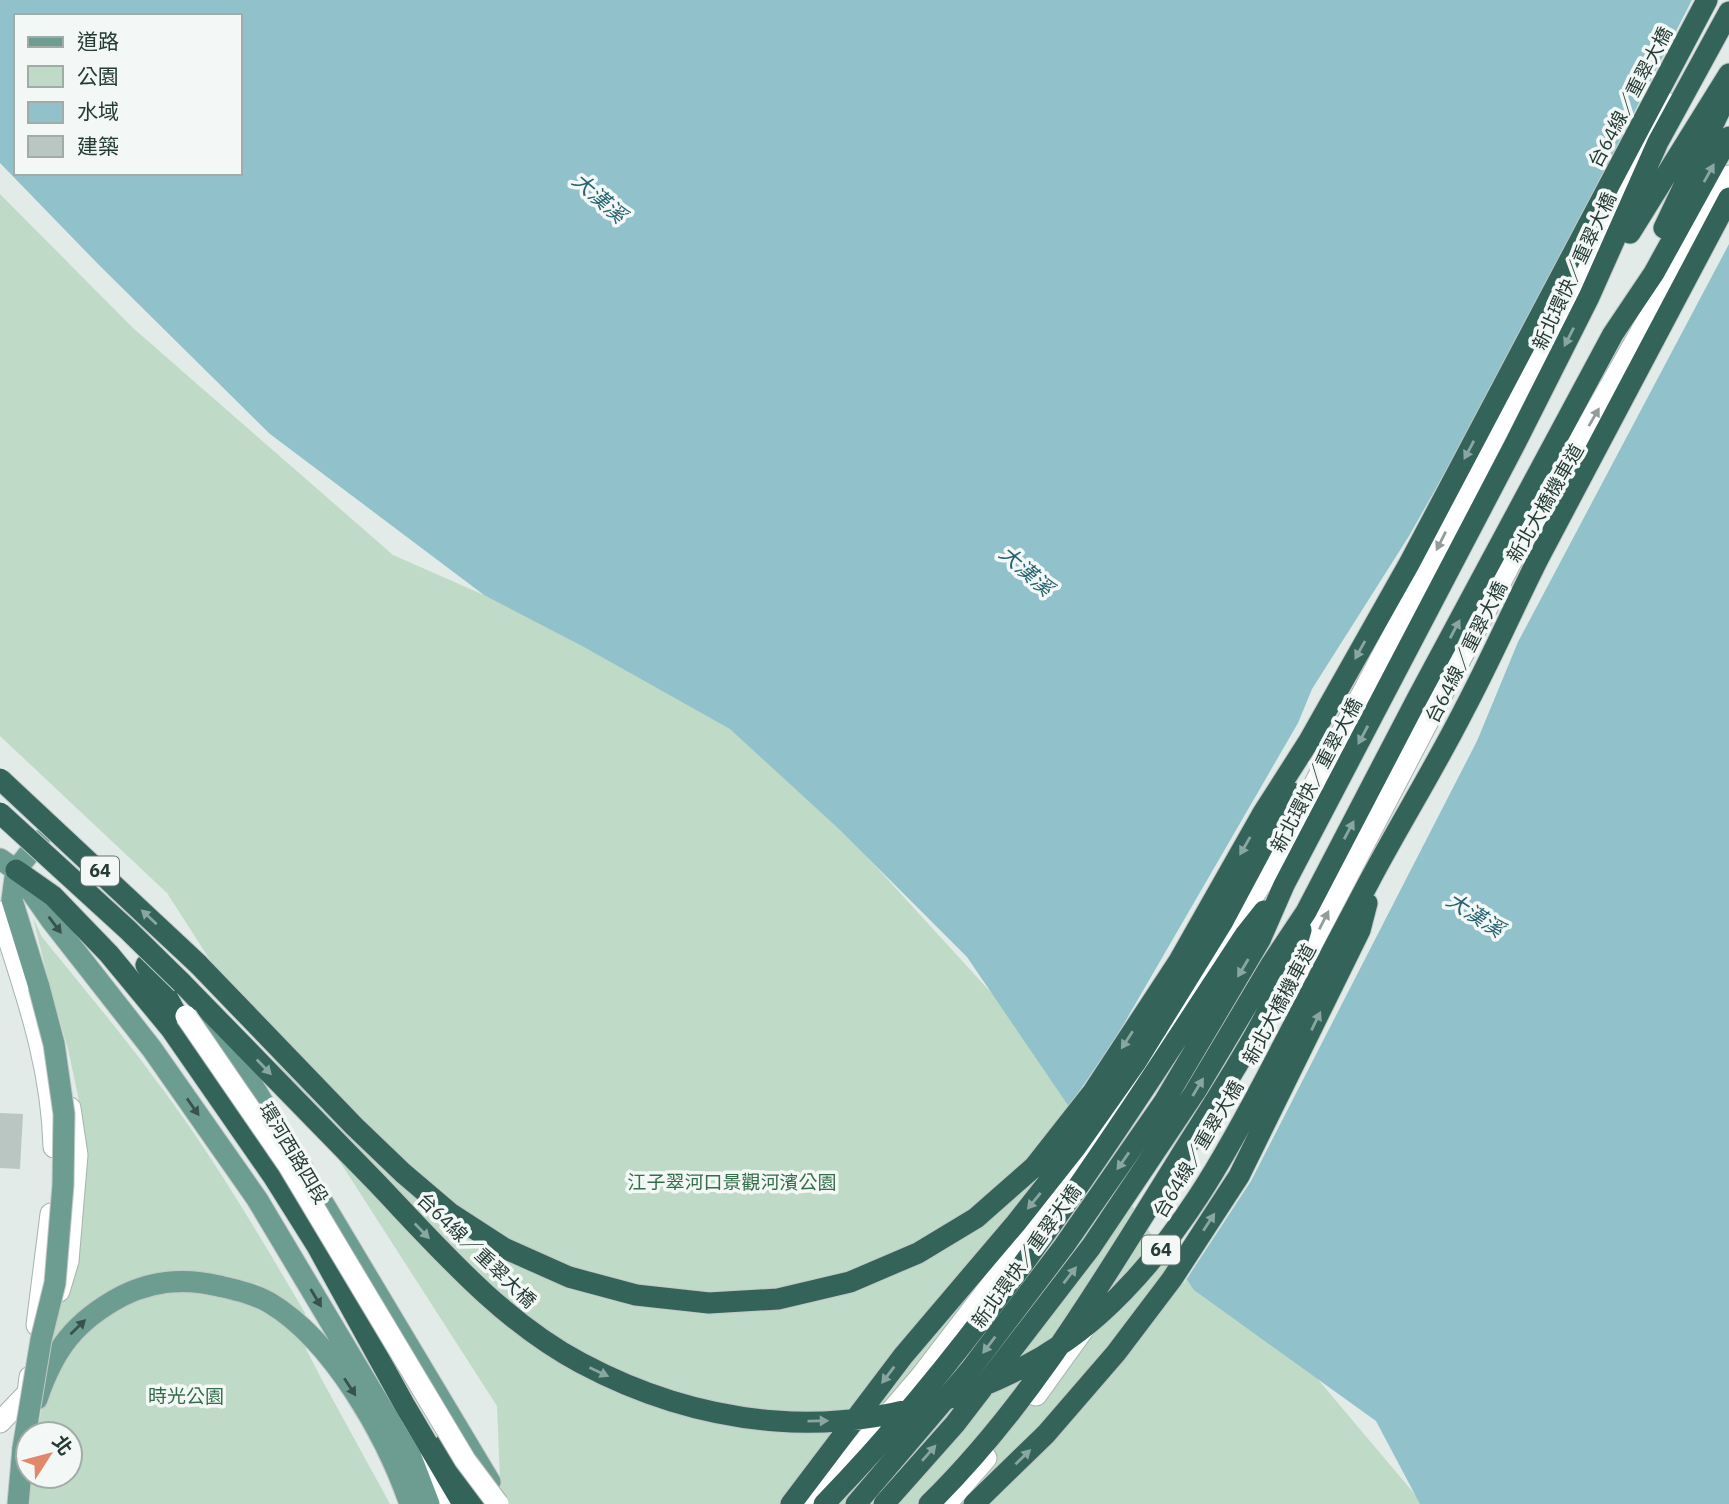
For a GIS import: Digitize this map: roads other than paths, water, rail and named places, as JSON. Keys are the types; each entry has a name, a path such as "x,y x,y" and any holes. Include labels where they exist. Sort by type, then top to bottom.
{"highway":[{"name":"台64線／重翠大橋","path":"0,778 198,964 403,1173 450,1213 503,1248 569,1277 636,1294 709,1303 778,1299 850,1282 918,1253 976,1218 1034,1167 1093,1092 1179,961 1264,813 1309,741 1409,564 1707,0"},
{"name":"新北環快／重翠大橋","path":"856,1504 970,1370 1095,1202 1164,1101 1260,940 1284,885 1510,455 1589,297 1658,142 1729,12"},
{"path":"1589,297 1729,74"},
{"path":"884,1504 955,1424 1091,1247 1195,1092 1272,963 1306,912 1613,334 1729,90"},
{"path":"1613,334 1654,272 1729,137"},
{"name":"台64線／重翠大橋","path":"167,995 519,1323 578,1362 634,1388 702,1410 778,1422 848,1420 919,1407 993,1382 1044,1354 1095,1319 1147,1268 1190,1212 1240,1128 1373,873 1464,712 1536,564 1729,198"},
{"path":"791,1504 903,1356 1016,1223 1076,1147 1136,1062 1222,923 1277,820 1309,741"},
{"name":"64","path":"0,813 128,930 167,995"},
{"path":"8,865 52,896 109,954 167,995"},
{"path":"974,1504 1046,1434 1116,1353 1172,1279 1239,1175 1360,930 1373,873"},
{"path":"824,1504 933,1382 1057,1218 1245,935 1284,885"},
{"path":"929,1504 1004,1420 1067,1336 1201,1124 1252,1037 1292,962 1306,912"},
{"path":"146,965 167,995"},
{"path":"174,1025 317,1246 463,1504"},
{"path":"174,1025 282,1171 457,1467 484,1504"}],"main road":[{"name":"環河西路四段","path":"0,778 13,790 39,841"},
{"name":"環河西路四段","path":"0,802 104,908 146,965 180,986 234,1055 450,1412 492,1485 498,1504"},
{"path":"8,865 39,841"},
{"path":"8,865 12,900 54,1044 64,1114 63,1185 55,1283 40,1340 27,1420"},
{"path":"8,865 152,1049 257,1199 411,1457 429,1504"},
{"path":"32,1420 46,1375 57,1352 75,1329 101,1307 133,1290 178,1280 199,1281 243,1292 268,1302 295,1321 331,1357 390,1455 410,1504"}],"street":[{"path":"808,1504 833,1479 923,1374 1048,1211 1130,1091 1266,876 1395,632 1717,0"},
{"name":"新北大橋機車道","path":"946,1504 1012,1427 1076,1342 1261,1042 1512,560 1729,176"},
{"path":"8,865 0,910 41,1044 53,1111 55,1183 28,1393 15,1467 16,1504"},
{"path":"0,1422 28,1393 68,1261 77,1156 60,1042 8,865"},
{"path":"167,995 174,1025 359,1338 395,1409 451,1504"},
{"path":"167,995 174,1025 289,1167 458,1449 498,1504"}],"water":[{"name":"大漢溪","path":"0,0 1729,0 1729,1504 1420,1504 1376,1421 1194,1290 967,957 839,829 730,729 584,647 484,595 270,434 0,163"}],"park label":[{"name":"江子翠河口景觀河濱公園","path":"732,1182"},
{"name":"時光公園","path":"186,1396"}]}
